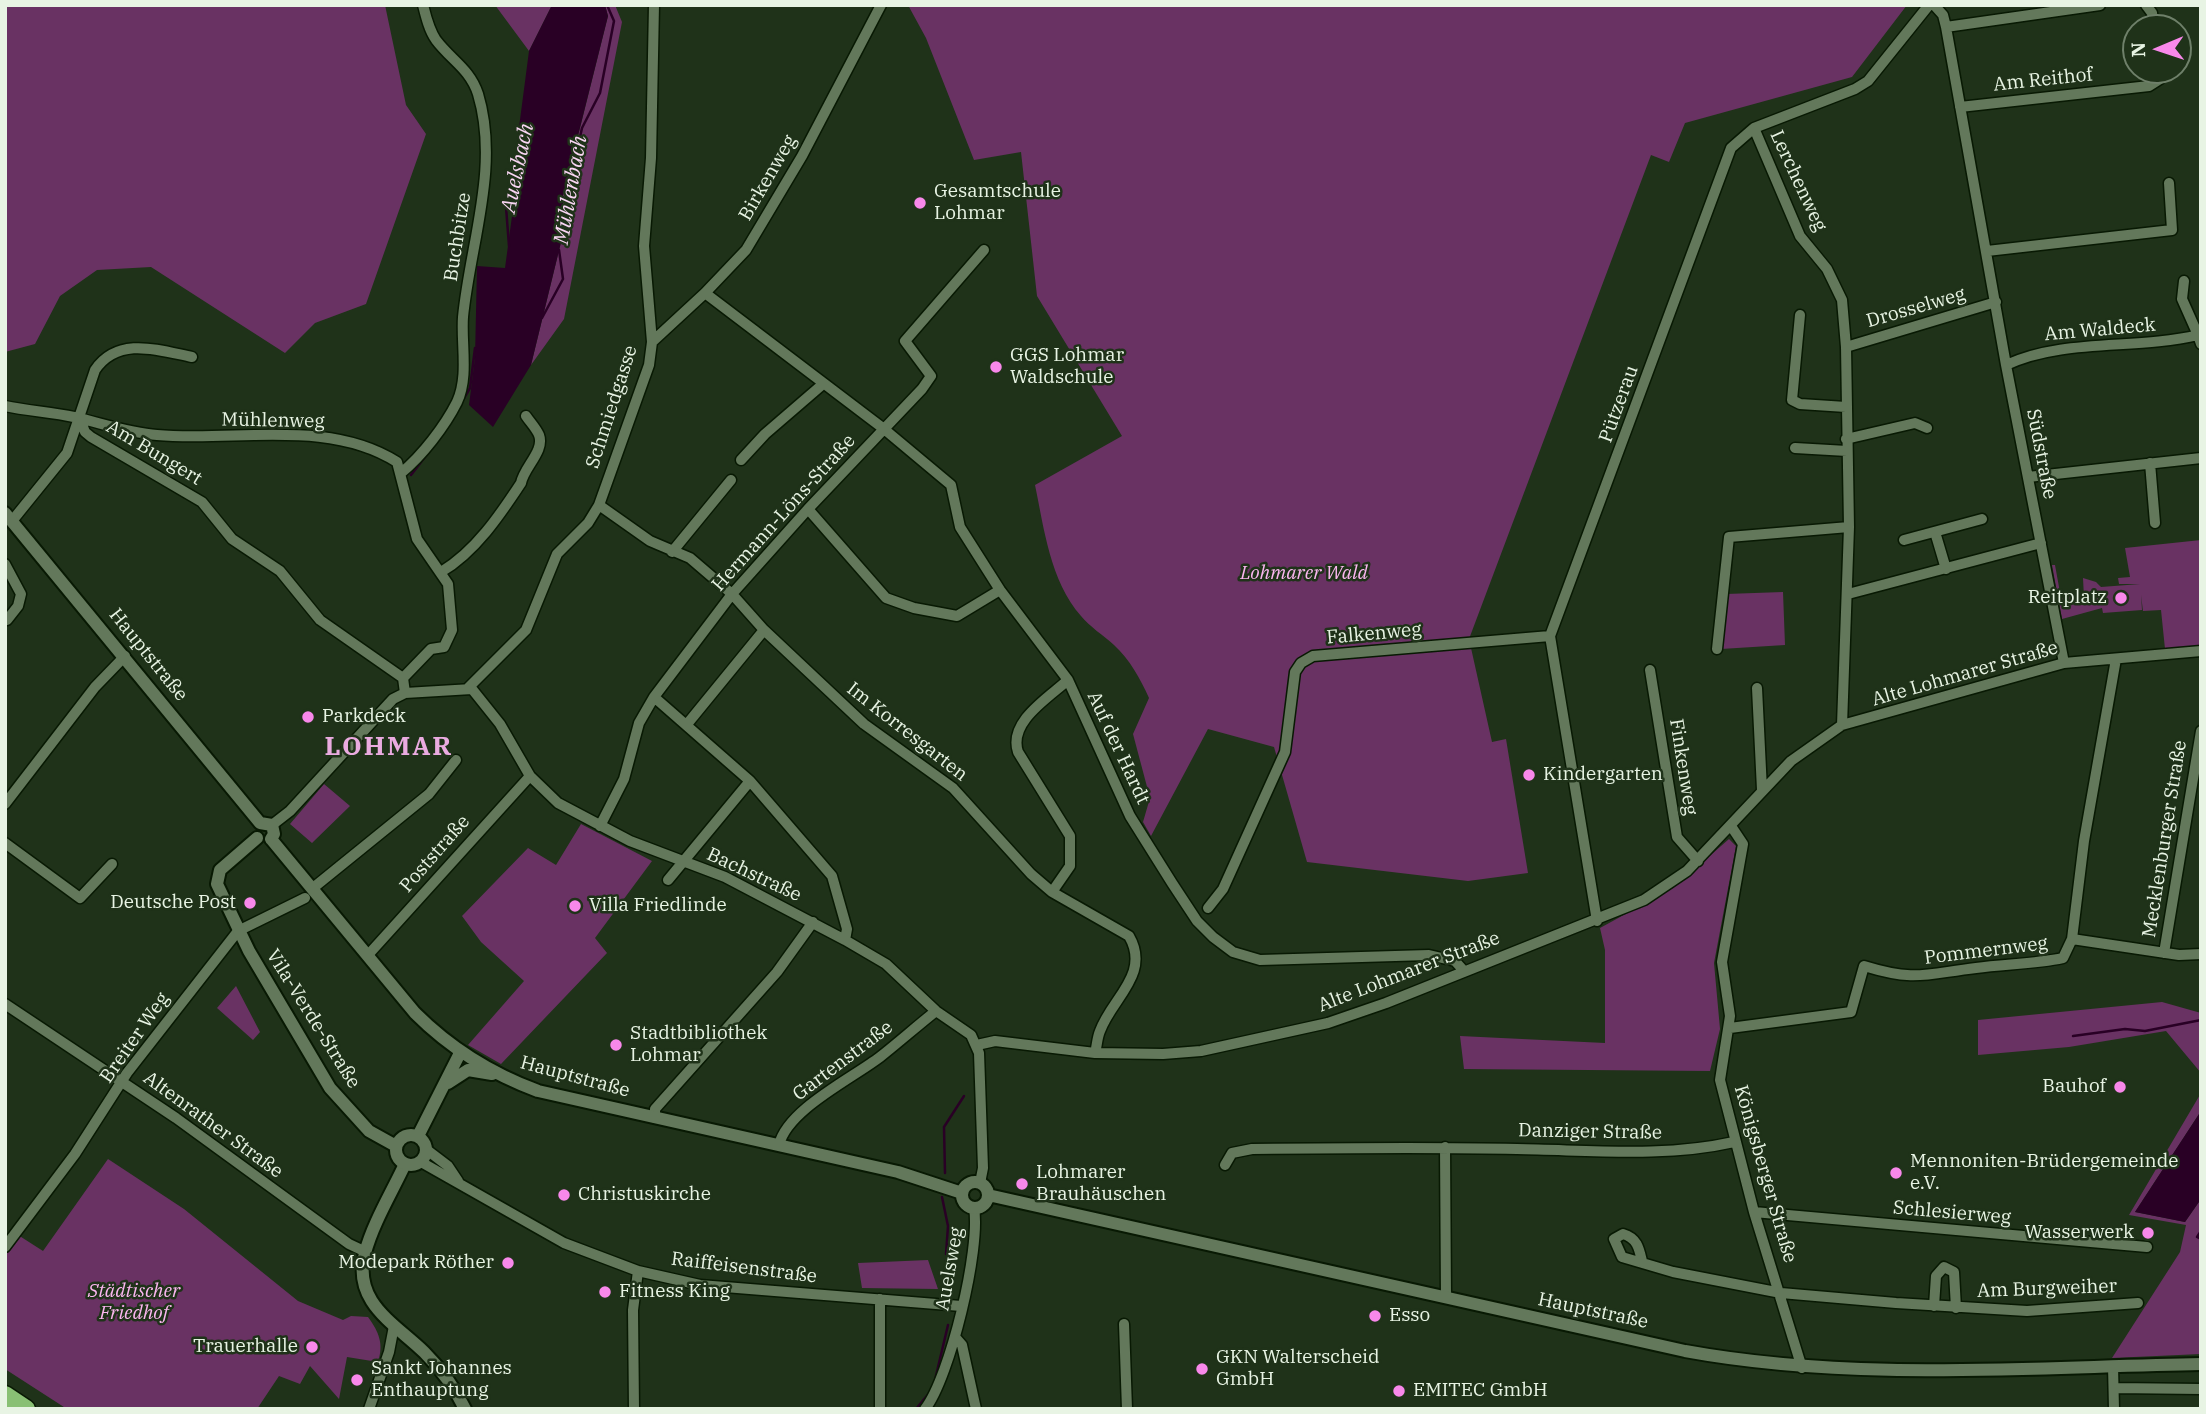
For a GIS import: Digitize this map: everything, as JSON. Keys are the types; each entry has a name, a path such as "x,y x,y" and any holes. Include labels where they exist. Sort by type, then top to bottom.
{"highway":[{"path":"5,1395 26,1409"}],"main road":[{"name":"Hauptstraße","path":"7,517 266,824"},
{"path":"266,824 274,834 265,842 257,838 255,831 266,824"},
{"name":"Vila-Verde-Straße","path":"257,838 220,870 216,878 238,931 330,1088 369,1131 396,1146"},
{"name":"Hauptstraße","path":"271,839 309,893 368,955 425,1023 461,1051 499,1075 538,1091 779,1145 944,1185 962,1193"},
{"path":"461,1051 418,1136 424,1156 405,1164 366,1252 364,1278 370,1302 444,1374 465,1409"},
{"path":"440,1091 455,1076 468,1070 499,1075"},
{"path":"405,1164 397,1157 396,1146 402,1137 418,1136"},
{"path":"980,1183 988,1195 984,1204 974,1208 965,1204 962,1193 967,1184 980,1183"},
{"name":"Hauptstraße","path":"988,1195 1685,1351 1802,1368 1876,1370 2201,1364"}],"street":[{"name":"Buchbitze","path":"401,473 413,463 458,400 464,368 463,318 483,189 485,134 478,93 471,76 437,42 423,5"},
{"name":"Schmiedgasse","path":"468,688 526,630 557,554 588,523 599,505 649,365 652,342 644,246 651,158 654,5"},
{"name":"Birkenweg","path":"652,342 746,250 802,156 881,5"},
{"name":"Südstraße","path":"1931,5 1943,15 1947,27 2006,365 2064,663"},
{"name":"Pützerau","path":"1597,920 1550,636 1731,148 1754,128 1855,89 1868,80 1931,5"},
{"path":"1947,27 2100,5"},
{"name":"Am Reithof","path":"1960,107 2152,84"},
{"name":"Lerchenweg","path":"1754,128 1800,236 1839,288 1846,346 1849,527 1842,726"},
{"path":"1987,251 2172,230 2169,183"},
{"name":"Hermann-Löns-Straße","path":"600,826 624,779 639,723 654,696 732,594 931,376 905,341 984,250"},
{"name":"Am Waldeck","path":"2006,365 2026,356 2199,340 2182,299 2184,281"},
{"name":"Auf der Hardt","path":"705,293 884,429 951,485 960,527 1000,590 1068,680 1130,816 1197,921 1213,937 1233,952 1260,960 1429,955 1455,961 1464,971"},
{"name":"Drosselweg","path":"1846,346 1996,302"},
{"path":"1800,315 1792,400 1800,404 1846,407"},
{"path":"7,517 67,453 95,370 111,352 136,348 192,358"},
{"path":"741,460 765,434 823,384"},
{"name":"Mühlenweg","path":"5,406 154,435 298,436 349,442 381,452 397,462 401,473"},
{"path":"441,572 458,562 478,541 521,483 523,473 541,446 540,437 526,416"},
{"name":"Am Bungert","path":"80,419 85,432 91,437 202,502 232,539 280,571 320,620 403,678"},
{"path":"1846,439 1915,423 1927,428"},
{"path":"1795,448 1847,451"},
{"path":"2028,477 2201,458"},
{"path":"2150,463 2155,523"},
{"path":"401,473 417,539 448,584 452,608 449,640 443,647 430,649 403,678 405,693"},
{"path":"672,552 731,480"},
{"name":"Im Korresgarten","path":"599,505 637,533 672,552 690,558 732,594 764,630 864,724 953,788 1031,874 1090,915 1119,928 1135,946 1135,973 1100,1030 1095,1053"},
{"path":"808,509 886,598 914,608 957,616 1000,590"},
{"path":"1904,540 1982,519"},
{"path":"1717,649 1730,537 1849,527"},
{"path":"1935,532 1946,569"},
{"path":"1847,594 2041,543"},
{"path":"5,564 21,594 18,606 7,620"},
{"path":"688,723 764,630"},
{"name":"Falkenweg","path":"1208,908 1223,888 1285,752 1296,672 1301,663 1313,656 1550,636"},
{"name":"Alte Lohmarer Straße","path":"977,1045 995,1041 1095,1053 1201,1051 1328,1023 1386,1003 1644,900 1698,861 1791,761 1842,726 2064,663 2201,652"},
{"path":"5,804 95,687 125,656"},
{"name":"Pommernweg","path":"1730,1028 1851,1012 1864,966 1892,975 1926,977 1974,968 2063,958 2072,939 2084,841 2116,659"},
{"name":"Finkenweg","path":"1650,670 1676,837 1698,861"},
{"path":"1052,891 1069,866 1070,836 1014,741 1017,731 1035,710 1068,680"},
{"path":"266,824 290,811 385,704 405,693 468,688"},
{"name":"Bachstraße","path":"468,688 475,691 500,724 530,776 558,803 600,826 681,862 726,877 845,940 886,964 936,1011 961,1027 977,1045"},
{"path":"1757,688 1762,790"},
{"path":"654,696 688,723 750,781 832,876 847,929 845,940"},
{"name":"Mecklenburger Straße","path":"2164,953 2201,731"},
{"name":"Breiter Weg","path":"5,1247 123,1082 238,931 309,893 429,794 456,760"},
{"name":"Poststraße","path":"368,955 530,776"},
{"path":"668,880 750,781"},
{"name":"Königsberger Straße","path":"1731,826 1743,844 1722,962 1730,1028 1720,1080 1734,1142 1802,1368"},
{"path":"5,843 80,898 112,864"},
{"path":"654,1118 655,1109 777,971 813,922"},
{"path":"2072,939 2164,953 2201,954"},
{"name":"Altenrather Straße","path":"5,1004 123,1082 349,1244 366,1252"},
{"name":"Gartenstraße","path":"779,1145 782,1132 808,1107 881,1056 936,1011"},
{"path":"977,1045 983,1139 980,1183"},
{"name":"Danziger Straße","path":"1225,1165 1233,1153 1252,1149 1445,1147 1660,1152 1696,1150 1734,1142"},
{"path":"1445,1147 1446,1297"},
{"name":"Raiffeisenstraße","path":"424,1156 483,1199 564,1243 638,1271 700,1285 961,1306"},
{"name":"Auelsweg","path":"925,1409 937,1393 955,1337 975,1241 974,1208"},
{"name":"Schlesierweg","path":"1754,1212 2147,1247"},
{"name":"Am Burgweiher","path":"1642,1261 1673,1272 1781,1293 1956,1308 2026,1311 2138,1303"},
{"name":"Am Burgweiher","path":"1934,1306 1936,1276 1944,1267 1954,1272 1956,1308"},
{"path":"634,1409 633,1310 638,1271"},
{"path":"880,1299 880,1409"},
{"path":"1124,1324 1126,1409"},
{"path":"369,1409 389,1352 394,1326"},
{"name":"Auelsweg","path":"955,1337 962,1345 976,1409"},
{"path":"2113,1366 2114,1409"},
{"path":"2114,1388 2201,1389"}],"green space":[{"path":"5,5 385,5 406,105 426,134 366,304 315,323 285,353 151,267 97,270 60,296 35,344 5,352"},
{"path":"495,5 552,5 529,51"},
{"path":"605,5 615,5 622,22 564,319 531,365 563,234 563,196 608,16"},
{"name":"Lohmarer Wald","path":"908,5 1907,5 1852,77 1685,123 1669,162 1651,155 1469,639 1492,742 1506,739 1528,873 1468,881 1307,862 1274,747 1208,729 1151,836 1143,822 1150,798 1133,734 1149,698 1125,657 1085,620 1070,602 1055,571 1035,485 1122,436 1037,296 1021,152 974,160 926,38"},
{"path":"2201,540 2201,646 2165,649 2161,610 2143,611 2141,595 2142,610 2103,613 2102,608 2062,619 2052,565 2055,565 2061,598 2077,595 2078,599 2084,598 2083,578 2096,582 2101,587 2140,584 2119,584 2118,578 2130,577 2125,548"},
{"path":"1783,592 1785,645 1721,649 1726,594"},
{"path":"324,784 350,806 312,843 290,824"},
{"path":"581,824 652,861 595,938 607,953 501,1064 468,1045 524,981 481,942 462,916 528,848 556,865"},
{"path":"1729,839 1736,846 1714,963 1720,1029 1710,1071 1464,1069 1460,1036 1605,1043 1605,950 1600,928 1673,888"},
{"path":"236,986 260,1032 253,1040 217,1008"},
{"path":"2162,1002 2201,1013 2201,1073 2166,1031 2069,1047 1978,1055 1978,1020"},
{"path":"2201,1093 2201,1111 2135,1212 2185,1222 2201,1199 2201,1354 2112,1358 2180,1252 2186,1225 2129,1215"},
{"name":"Städtischer Friedhof","path":"108,1159 184,1209 298,1301 343,1320 351,1316 368,1317 379,1338 381,1349 378,1362 347,1357 339,1399 310,1366 300,1384 279,1376 257,1409 67,1409 5,1369 5,1252 18,1235 43,1251"},
{"path":"928,1260 938,1289 862,1288 858,1263"}],"water":[{"path":"552,5 605,5 608,16 563,195 563,234 531,365 493,427 469,405 475,358 477,266 505,268 517,179 518,135 529,51"},
{"path":"2201,1111 2201,1199 2185,1222 2135,1212"}],"waterway":[{"name":"Mühlenbach","path":"562,220 582,128 600,93 614,21 607,5"},
{"name":"Auelsbach","path":"509,246 506,207 518,174"},
{"name":"Mühlenbach","path":"542,318 563,279 559,250"},
{"name":"Auelsbach","path":"444,432 470,388 475,348"},
{"name":"Auelsbach","path":"411,475 432,448"},
{"path":"2073,1036 2125,1029 2145,1031 2201,1020"},
{"name":"Auelsbach","path":"945,1173 944,1127 964,1096"},
{"name":"Auelsbach","path":"942,1197 948,1226 946,1254"},
{"path":"2201,1231 2197,1237 2201,1239"},
{"name":"Auelsbach","path":"946,1260 950,1289"},
{"name":"Auelsbach","path":"935,1380 948,1325"},
{"name":"Auelsbach","path":"916,1409 930,1392"}],"place":[{"name":"Gesamtschule Lohmar","path":"920,203"},
{"name":"GGS Lohmar Waldschule","path":"996,367"},
{"name":"Reitplatz","path":"2121,598"},
{"name":"Parkdeck","path":"308,717"},
{"name":"Kindergarten","path":"1529,775"},
{"name":"Deutsche Post","path":"250,903"},
{"name":"Villa Friedlinde","path":"575,906"},
{"name":"Stadtbibliothek Lohmar","path":"616,1045"},
{"name":"Bauhof","path":"2120,1087"},
{"name":"Mennoniten-Brüdergemeinde e.V.","path":"1896,1173"},
{"name":"Lohmarer Brauhäuschen","path":"1022,1184"},
{"name":"Christuskirche","path":"564,1195"},
{"name":"Wasserwerk","path":"2148,1233"},
{"name":"Modepark Röther","path":"508,1263"},
{"name":"Fitness King","path":"605,1292"},
{"name":"Esso","path":"1375,1316"},
{"name":"Trauerhalle","path":"312,1347"},
{"name":"GKN Walterscheid GmbH","path":"1202,1369"},
{"name":"Sankt Johannes Enthauptung","path":"357,1380"},
{"name":"EMITEC GmbH","path":"1399,1391"}],"district":[{"name":"LOHMAR","path":"389,747"}]}
